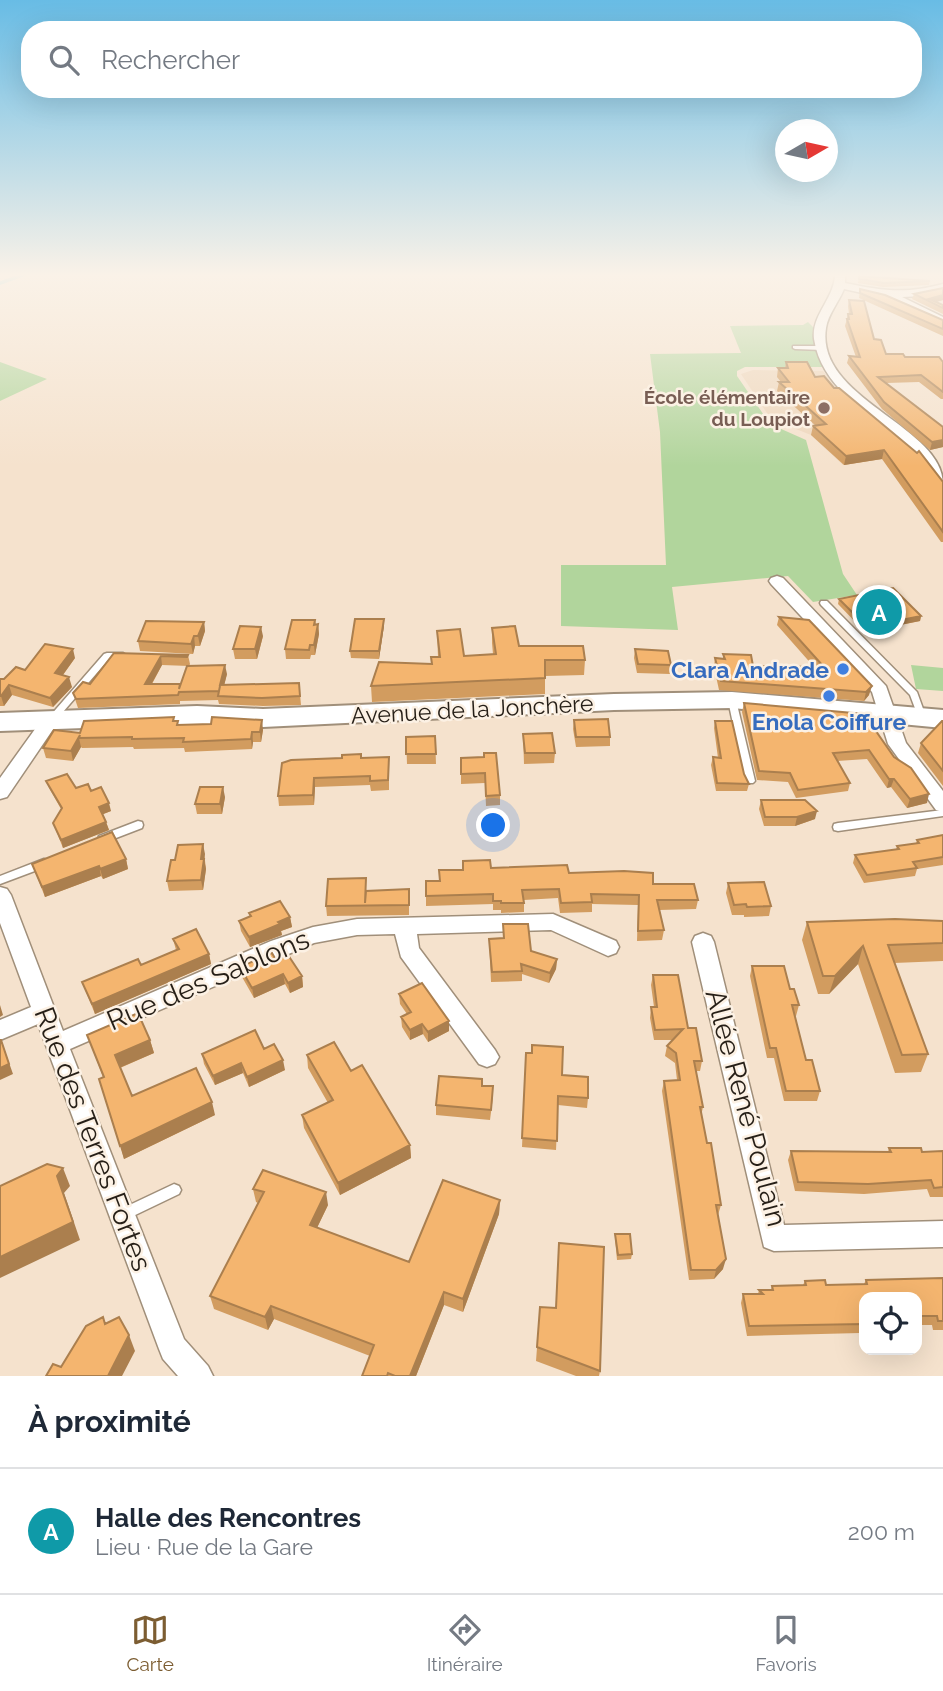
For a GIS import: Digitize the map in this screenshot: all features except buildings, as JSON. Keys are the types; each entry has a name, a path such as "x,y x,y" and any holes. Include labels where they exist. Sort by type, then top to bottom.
{"main road":[{"name":"Avenue de la Jonchère","path":"0,722 197,715 263,718 614,702 732,700 933,718"}],"street":[{"path":"820,338 831,370 845,388 915,446 943,480"},
{"path":"777,581 880,690 897,744 943,805"},
{"path":"0,792 50,722"},
{"name":"Rue des Terres Fortes","path":"0,895 173,1349 198,1376"},
{"name":"Rue des Sablons","path":"57,1044 279,947 313,935 357,927 553,922 608,947"},
{"path":"404,925 409,951 487,1057"},
{"name":"Allée René Poulain","path":"703,942 774,1238 943,1234"},
{"path":"0,1030 43,1012"}],"lane":[{"path":"795,347 822,348"},
{"path":"824,603 914,694 933,718"},
{"path":"50,722 107,656 135,657"},
{"path":"732,700 750,781"},
{"path":"838,827 943,813"},
{"path":"88,845 138,825"},
{"path":"0,880 50,860"},
{"path":"122,1215 174,1190"}],"shaded area":[{"path":"753,370 823,371 896,456 843,465 811,435 771,419 741,374"}],"green space":[{"path":"735,338 814,338 823,367 745,367 737,371 737,376 770,424 806,440 843,574 857,595 813,602 788,576 672,587 678,630 561,626 561,565 666,565 660,432 650,354 741,353"},
{"path":"0,362 47,379 0,401"},
{"path":"911,665 943,668 943,691 916,689"}],"place":[{"name":"École élémentaire du Loupiot","path":"824,408"},
{"name":"Halle des Rencontres","path":"879,612"},
{"name":"Clara Andrade","path":"843,669"},
{"name":"Enola Coiffure","path":"829,696"}]}
